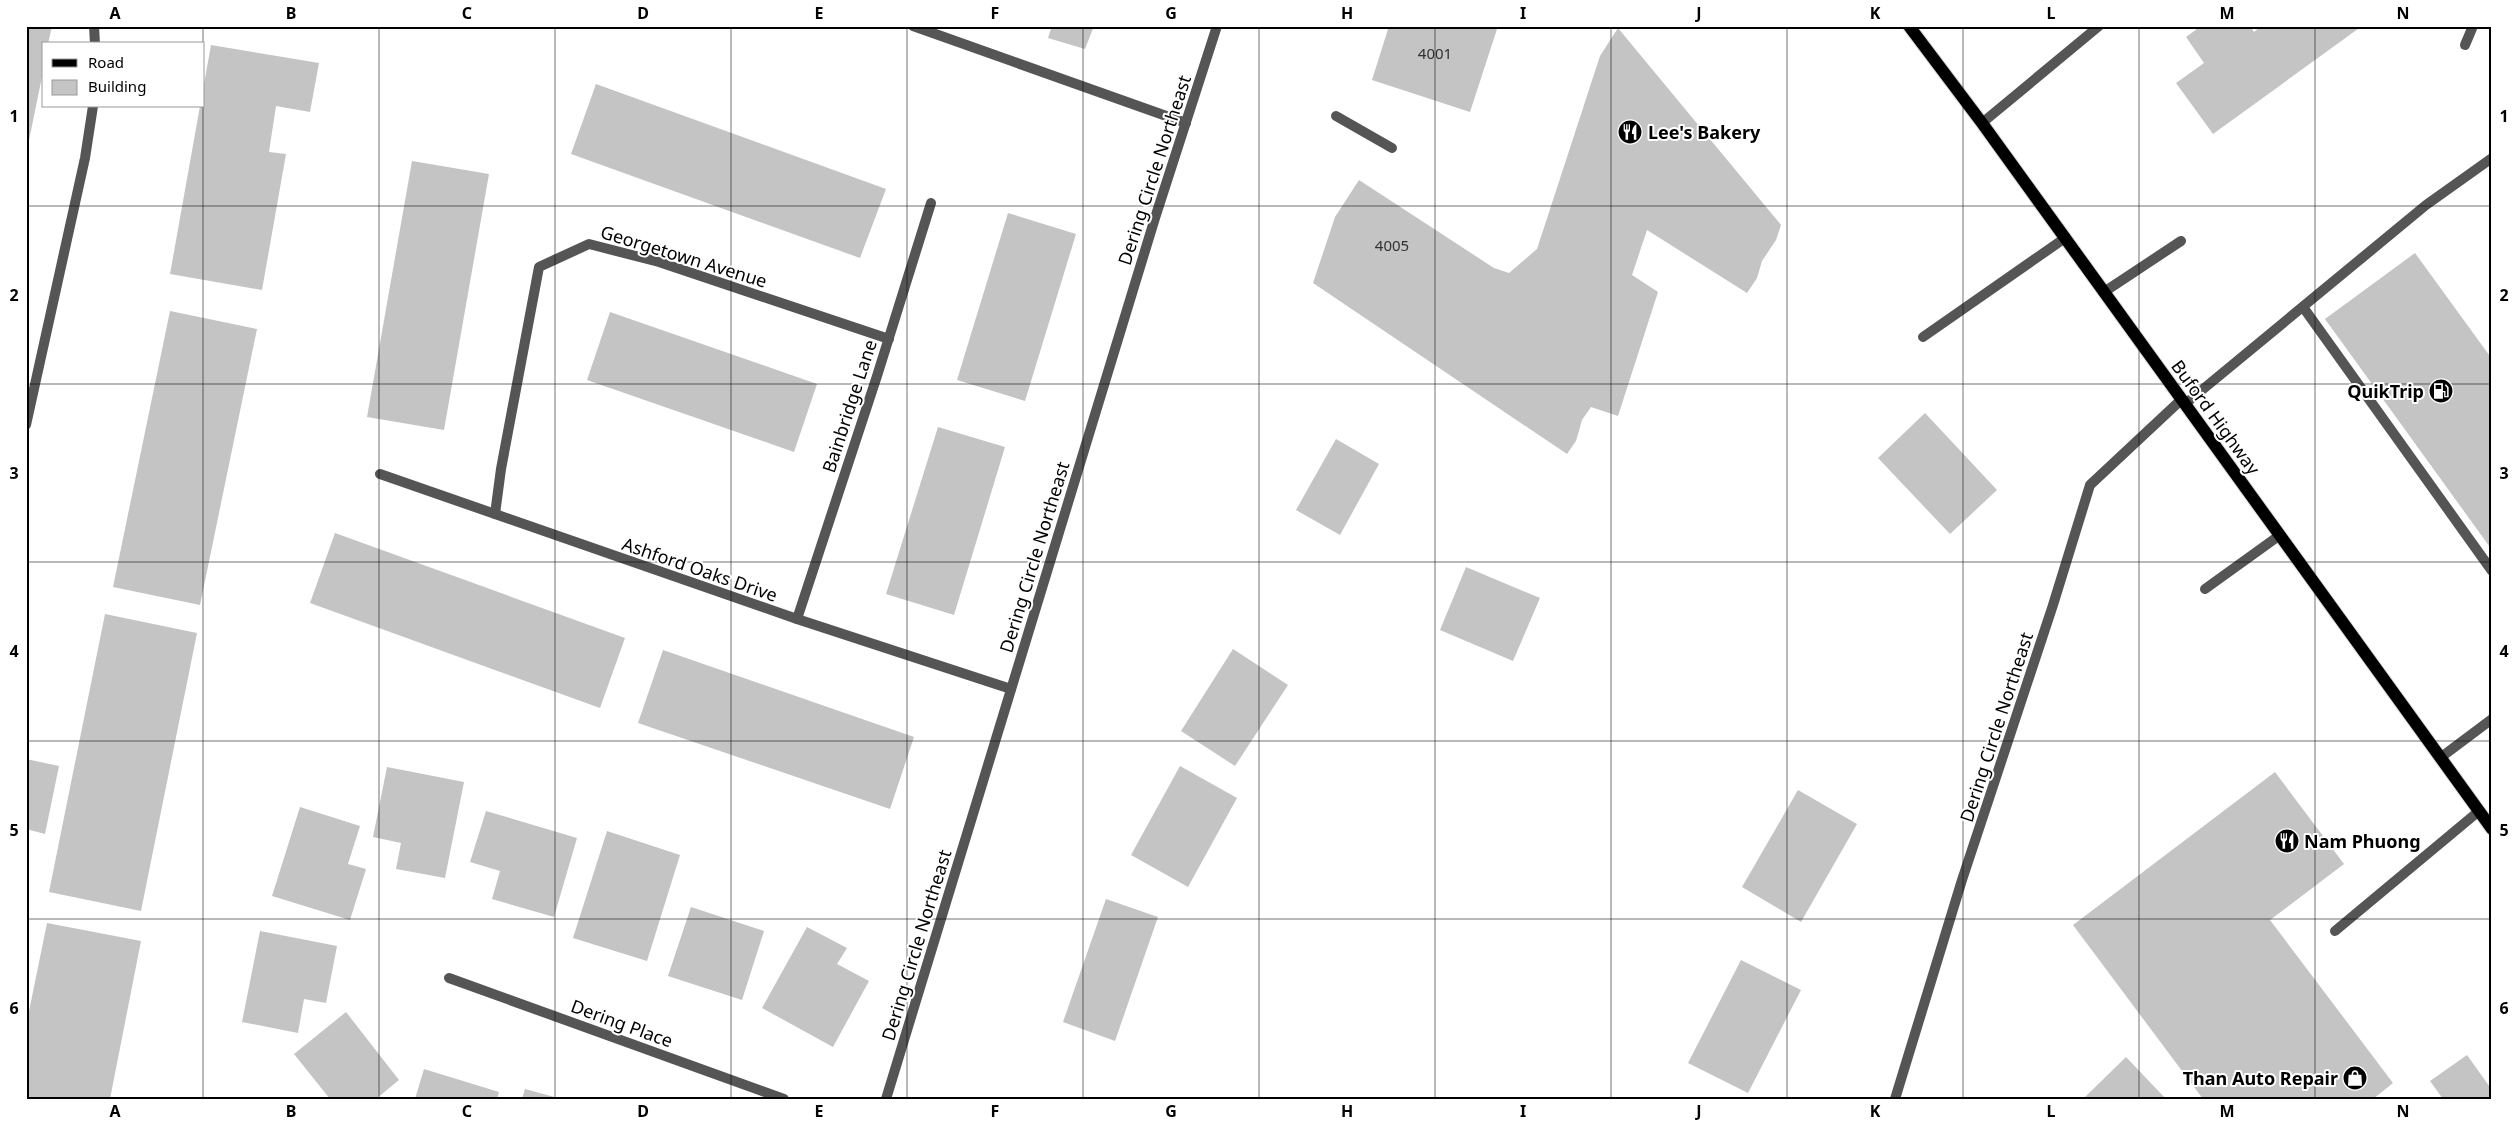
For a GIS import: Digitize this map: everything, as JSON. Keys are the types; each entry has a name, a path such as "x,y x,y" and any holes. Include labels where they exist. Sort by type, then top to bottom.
{"main road":[{"name":"Buford Highway","path":"1909,26 1982,123 2492,829"}],"street":[{"path":"94,26 96,42"},
{"path":"913,26 1186,123"},
{"name":"Dering Circle Northeast","path":"886,1099 1217,26"},
{"path":"1982,123 2099,26"},
{"path":"2465,45 2473,26"},
{"path":"26,425 85,158 93,108"},
{"path":"1336,116 1392,148"},
{"name":"Dering Circle Northeast","path":"1895,1099 1962,880 2053,605 2090,484 2183,401 2303,307 2426,205 2492,158"},
{"name":"Bainbridge Lane","path":"797,619 889,339 931,203"},
{"path":"1922,337 2065,238"},
{"path":"2104,292 2181,241"},
{"name":"Georgetown Avenue","path":"495,514 501,469 539,266 589,244 659,262 889,339"},
{"path":"2303,307 2492,571"},
{"name":"Ashford Oaks Drive","path":"380,474 797,619 1011,689"},
{"path":"2205,589 2280,535"},
{"path":"2440,758 2492,719"},
{"path":"2335,931 2479,811"},
{"name":"Dering Place","path":"449,978 784,1099"}],"building":[{"path":"26,26 52,26 48,42 42,42 42,77 27,150"},
{"path":"1052,26 1094,26 1085,49 1048,38"},
{"path":"1389,26 1498,26 1470,112 1372,80"},
{"path":"2201,26 2250,26 2254,32 2261,26 2362,26 2213,134 2176,83 2204,63 2186,37"},
{"path":"1618,28 1781,225 1776,240 1762,261 1757,278 1747,293 1647,230 1632,275 1658,292 1618,416 1591,407 1582,420 1576,441 1567,454 1313,283 1335,217 1359,180 1494,268 1509,273 1537,249 1600,56"},
{"path":"211,45 319,63 310,112 276,106 269,152 286,154 262,290 170,274 200,108 205,108 205,78"},
{"path":"596,84 886,189 860,258 571,154"},
{"path":"412,161 489,174 444,430 367,417"},
{"path":"1008,213 1076,234 1025,401 957,380"},
{"path":"2415,253 2492,359 2492,550 2325,319"},
{"path":"170,311 257,329 200,605 113,587"},
{"path":"610,312 817,384 794,452 587,380"},
{"path":"1925,413 1997,490 1950,534 1878,458"},
{"path":"938,427 1005,447 954,615 886,594"},
{"path":"1336,439 1379,464 1340,535 1296,510"},
{"path":"335,533 625,638 600,708 310,603"},
{"path":"1466,567 1540,598 1513,661 1440,630"},
{"path":"105,614 197,633 141,911 49,892"},
{"path":"1233,649 1288,685 1235,766 1181,731"},
{"path":"663,650 914,737 890,809 638,723"},
{"path":"26,759 59,766 45,834 26,829"},
{"path":"1180,766 1237,798 1188,887 1131,855"},
{"path":"387,767 464,782 445,878 396,869 401,843 373,837"},
{"path":"2275,772 2344,864 2270,920 2393,1083 2373,1099 2203,1099 2073,925"},
{"path":"1798,790 1857,824 1801,922 1742,887"},
{"path":"300,807 360,826 348,864 366,869 350,920 272,896"},
{"path":"486,811 577,838 554,917 492,899 500,871 470,862"},
{"path":"607,831 680,855 647,961 573,938"},
{"path":"1106,899 1158,917 1115,1041 1063,1022"},
{"path":"691,907 764,931 742,1000 668,976"},
{"path":"47,923 141,941 110,1099 26,1099 26,1026"},
{"path":"807,927 847,948 837,964 869,981 833,1047 762,1008"},
{"path":"260,931 337,946 326,1003 304,999 298,1033 242,1022"},
{"path":"1741,960 1801,990 1748,1093 1688,1063"},
{"path":"346,1012 399,1080 376,1099 330,1099 294,1054"},
{"path":"2467,1055 2492,1090 2492,1099 2443,1099 2430,1081"},
{"path":"2126,1057 2166,1099 2083,1099"},
{"path":"424,1069 499,1092 497,1099 415,1099"},
{"path":"525,1089 558,1098 558,1099 522,1099"}],"place":[{"name":"Lee's Bakery","path":"1630,132"},
{"name":"QuikTrip","path":"2441,391"},
{"name":"Nam Phuong","path":"2287,841"},
{"name":"Than Auto Repair","path":"2355,1078"}]}
